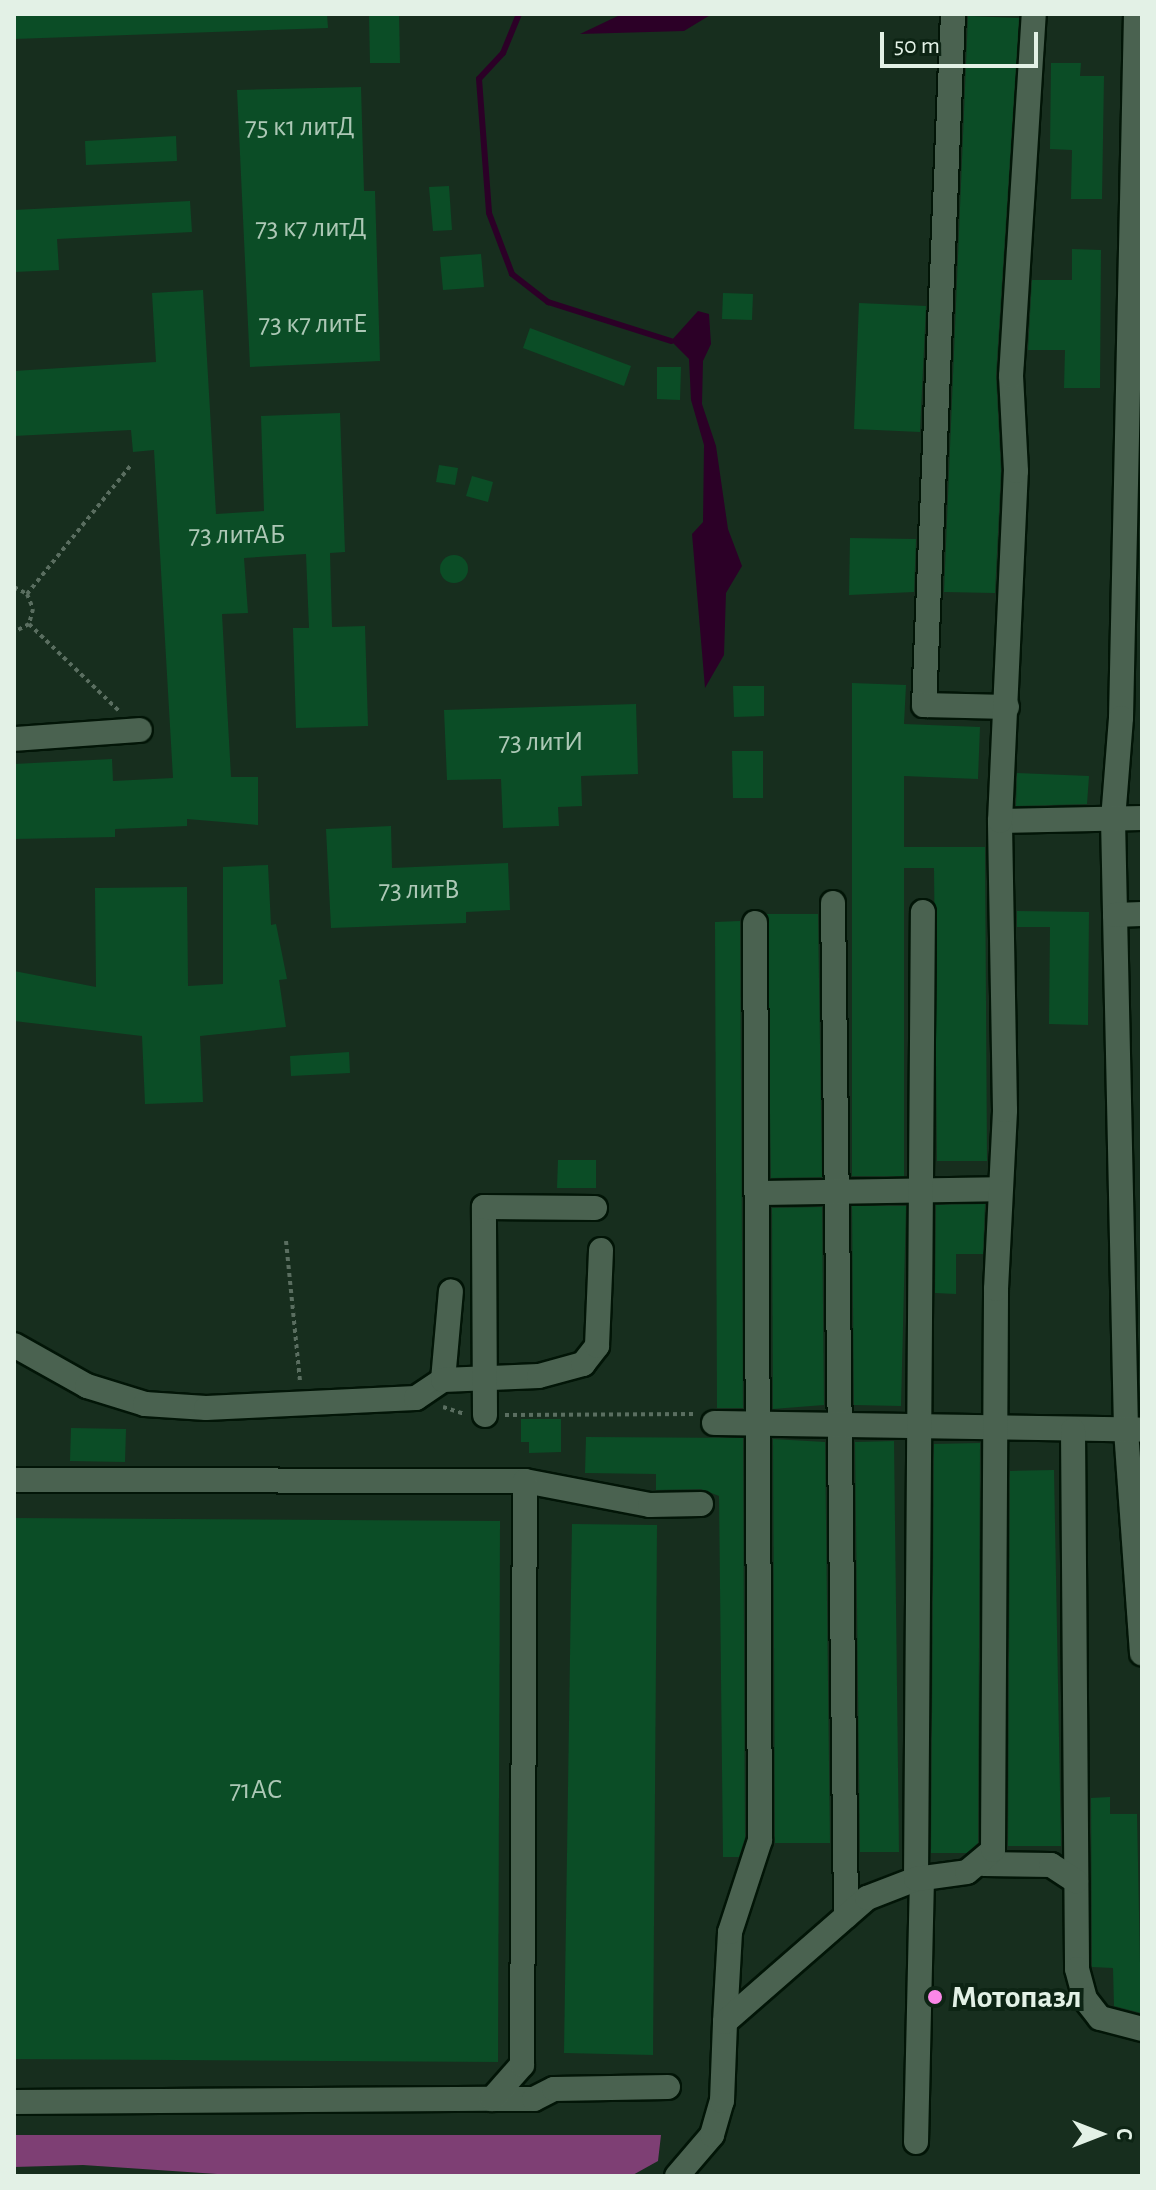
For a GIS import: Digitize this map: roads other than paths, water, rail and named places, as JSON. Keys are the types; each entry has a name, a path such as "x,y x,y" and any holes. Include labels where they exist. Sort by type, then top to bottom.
{"lane":[{"path":"953,14 924,705 1007,707"},
{"path":"984,1864 995,1827 995,1430 1000,1189 1005,1110 1000,821 1016,471 1011,376 1034,14"},
{"path":"1136,14 1131,718 1113,819 1115,915 1132,1118 1134,1430 1142,1653"},
{"path":"14,739 140,730"},
{"path":"1000,821 1142,818"},
{"path":"833,903 846,1916"},
{"path":"916,2142 919,1879 918,1190 923,912"},
{"path":"1115,915 1142,914"},
{"path":"677,2176 712,2135 722,2101 730,1932 760,1840 755,923"},
{"path":"758,1193 1000,1189"},
{"path":"485,1415 484,1207 595,1208"},
{"path":"14,1345 127,1401 206,1408 416,1398 443,1380 485,1375 539,1376 583,1364 597,1346 601,1250"},
{"path":"443,1380 451,1291"},
{"path":"714,1423 838,1429 1134,1430"},
{"path":"1073,1430 1077,1969 1085,1999 1100,2018 1142,2029"},
{"path":"14,1480 525,1481 650,1505 701,1504"},
{"path":"492,2099 522,2065 525,1481"},
{"path":"725,2022 867,1898 919,1879 984,1864 1051,1865 1076,1881"},
{"path":"14,2102 534,2099 554,2089 668,2087"}],"waterway":[{"path":"519,14 503,53 479,79 489,213 512,274 548,302 671,341"}],"place":[{"name":"Мотопазл","path":"935,1997"}]}
